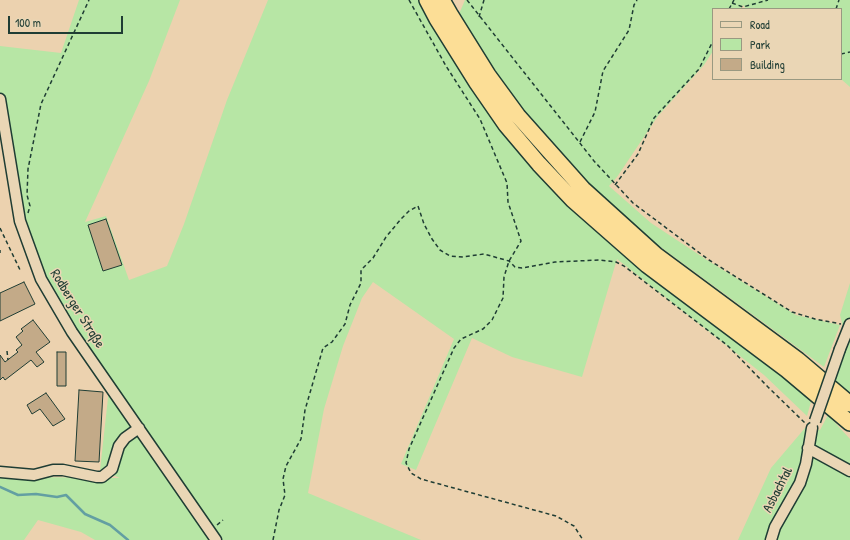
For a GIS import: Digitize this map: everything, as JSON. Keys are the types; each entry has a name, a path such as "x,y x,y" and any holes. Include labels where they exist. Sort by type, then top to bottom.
{"highway":[{"path":"427,0 437,19 477,83 506,125 539,164 573,200 647,265 787,370 850,423"},
{"path":"442,0 488,75 518,116 583,189 656,254 798,360 850,404"}],"street":[{"name":"Rodberger Straße","path":"0,99 20,221 35,255 41,279 65,321 216,540"},
{"name":"Asbachtal","path":"771,540 775,527 800,483 805,469 813,424 850,325"},
{"path":"0,472 34,475 53,470 63,470 102,477 112,469 119,446 126,438 139,428"},
{"path":"808,448 850,471"}],"path":[{"path":"20,221 26,218 29,212 28,169 41,104 89,0"},
{"path":"409,0 446,66 480,119 507,183 508,202 521,241 509,261 504,277 503,298 492,320 483,329 461,339 454,348 409,449 406,463 412,473 421,479 556,516 574,526 583,540"},
{"path":"467,0 479,17 615,185 633,203 674,235 763,295 802,316 850,325"},
{"path":"479,17 484,0"},
{"path":"580,142 595,112 603,71 629,30 634,5 637,0"},
{"path":"730,8 734,0"},
{"path":"732,3 743,7 768,0"},
{"path":"615,185 638,154 654,118 699,69 712,43"},
{"path":"273,540 278,510 285,495 283,480 286,466 301,439 305,410 323,348 332,342 345,324 350,305 361,283 361,270 373,258 386,237 409,211 418,206 424,224 432,239 440,250 450,256 463,257 484,254 509,261 515,267 522,268 555,262 599,260 616,262 624,266 727,345 768,387 813,424"},
{"path":"0,228 21,272"},
{"path":"7,351 8,360"}],"green space":[{"path":"79,0 180,0 149,81 85,222 106,216 129,280 167,266 184,224 227,100 268,0 419,0 446,44 465,0 850,0 850,87 842,80 842,8 745,8 743,5 741,8 712,8 712,53 704,65 658,116 617,177 609,186 651,223 707,260 796,315 840,325 824,367 651,240 599,196 585,222 618,251 812,398 807,416 764,375 617,259 582,377 512,357 472,338 416,470 401,464 454,339 373,282 362,298 343,346 324,409 308,493 421,540 220,540 73,330 36,265 11,169 0,92 0,46 61,53"},
{"path":"850,283 850,392 833,381 847,344 840,315"},
{"path":"109,389 211,540 95,540 81,532 38,520 24,540 0,540 0,473 29,477 120,478 100,470"},
{"path":"828,415 850,439 850,540 738,540 771,468 805,428 820,430"}],"building":[{"path":"106,219 122,265 103,271 88,225"},
{"path":"24,282 35,304 0,321 0,293"},
{"path":"33,320 50,342 36,352 44,362 37,367 31,360 5,380 3,377 0,380 0,355 5,362 18,352 16,350 22,345 16,337 23,331 21,329"},
{"path":"57,352 66,352 66,386 57,386"},
{"path":"79,390 103,392 99,462 75,461"},
{"path":"46,393 65,419 53,426 40,409 32,414 27,405"}],"waterway":[{"path":"0,487 18,495 36,494 57,497 66,495 85,514 110,525 128,540"}]}
